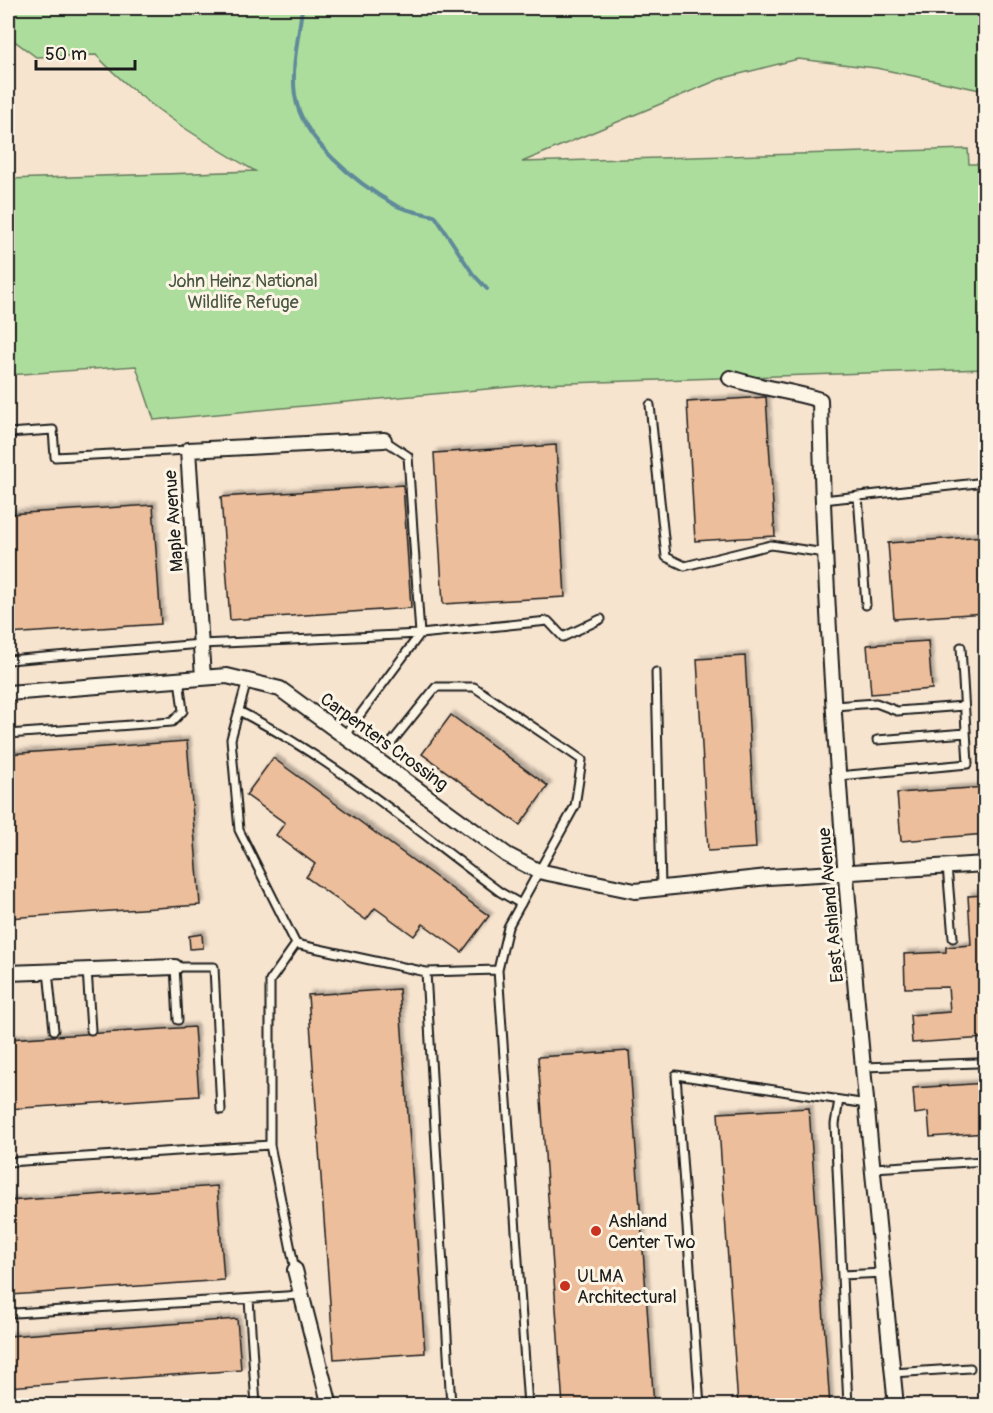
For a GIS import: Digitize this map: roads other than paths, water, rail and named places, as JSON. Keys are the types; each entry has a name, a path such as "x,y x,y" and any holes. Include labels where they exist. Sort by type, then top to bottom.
{"street":[{"name":"East Ashland Avenue","path":"730,378 761,388 796,392 820,400 825,553 845,874 896,1406"},
{"name":"Maple Avenue","path":"203,677 188,450 384,440"},
{"name":"Carpenters Crossing","path":"8,693 227,676 280,689 507,855 538,871 635,891 726,880 986,864"},
{"path":"8,973 175,967"},
{"path":"295,1270 330,1406"}],"lane":[{"path":"650,405 666,557 685,567 771,545 825,553"},
{"path":"8,433 53,430 55,457 188,450"},
{"path":"345,735 420,634 408,456 384,440"},
{"path":"823,500 986,483"},
{"path":"858,496 866,605"},
{"path":"8,660 201,644 420,634 548,621 563,637 601,619"},
{"path":"838,776 968,764 961,647"},
{"path":"656,672 661,888"},
{"path":"8,734 172,722 183,711 179,679"},
{"path":"247,681 231,739 239,830 296,944"},
{"path":"392,742 436,687 474,687 582,760 575,806 508,927 498,970 528,1406"},
{"path":"834,706 876,703 897,711 964,706"},
{"path":"239,711 284,734 321,758 500,892 521,904"},
{"path":"878,740 966,733"},
{"path":"947,866 953,938"},
{"path":"296,944 426,972 498,970"},
{"path":"295,1270 270,1145 270,981 296,944"},
{"path":"178,1020 175,967 214,967 221,1110"},
{"path":"87,969 91,1030"},
{"path":"48,971 54,1030"},
{"path":"426,972 451,1406"},
{"path":"864,1067 977,1064"},
{"path":"700,1406 676,1075 867,1104"},
{"path":"839,1100 835,1124 848,1406"},
{"path":"8,1162 270,1145"},
{"path":"873,1168 985,1161"},
{"path":"842,1275 884,1273"},
{"path":"8,1310 15,1313 302,1295"},
{"path":"249,1299 256,1406"},
{"path":"893,1373 970,1368"}],"waterway":[{"path":"302,8 294,84 300,112 308,128 333,159 380,196 399,207 435,216 473,274 487,289"}],"place":[{"name":"Ashland Center Two","path":"596,1231"},
{"name":"ULMA Architectural","path":"565,1286"}],"park label":[{"name":"John Heinz National Wildlife Refuge","path":"243,291"}]}
